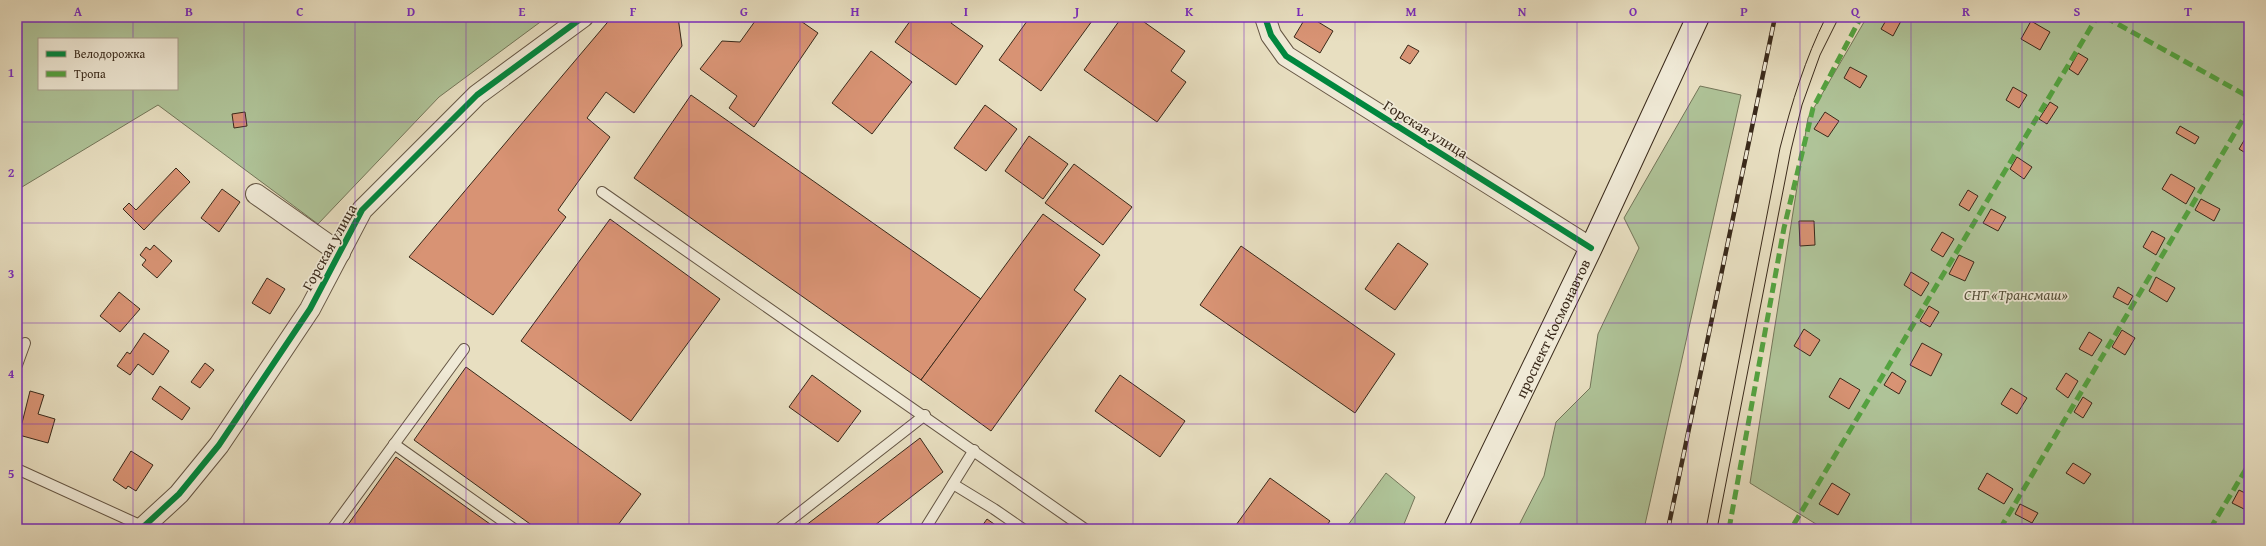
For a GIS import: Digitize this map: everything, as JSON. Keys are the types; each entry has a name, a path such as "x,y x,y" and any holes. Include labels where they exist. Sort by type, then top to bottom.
{"main road":[{"name":"проспект Космонавтов","path":"1455,529 1591,248 1698,17"}],"street":[{"name":"Горская улица","path":"141,528 179,494 219,445 310,309 362,210 477,95 582,17"},
{"name":"Горская улица","path":"1265,17 1271,36 1286,56 1591,248"},
{"path":"256,194 340,253"}],"lane":[{"path":"602,192 974,450 1085,529"},
{"path":"17,365 25,343"},
{"path":"332,529 464,349"},
{"path":"779,529 925,416"},
{"path":"394,444 514,529"},
{"path":"925,529 974,450"},
{"path":"17,469 141,528"},
{"path":"953,484 1023,529"}],"green space":[{"path":"17,17 547,17 439,97 318,224 158,105 17,190"},
{"name":"СНТ «Трансмаш»","path":"1867,17 2249,17 2249,529 1824,529 1750,483 1808,118"},
{"path":"1700,86 1741,95 1644,529 1517,529 1544,476 1556,422 1590,388 1598,334 1639,248 1624,218"},
{"path":"1386,473 1415,497 1402,529 1345,529"}],"building":[{"path":"612,17 678,17 682,46 634,113 606,92 587,118 610,137 558,210 566,217 493,315 409,257"},
{"path":"758,17 795,17 818,33 754,127 729,108 737,96 700,69 722,41 740,42"},
{"path":"913,17 955,17 951,23 983,46 956,85 895,42"},
{"path":"1030,17 1086,17 1092,21 1041,91 999,60"},
{"path":"1122,17 1137,17 1185,51 1171,71 1186,82 1157,122 1084,70"},
{"path":"1306,17 1310,17 1333,31 1320,53 1294,37"},
{"path":"1888,17 1901,21 1893,36 1881,29"},
{"path":"2031,21 2050,32 2040,50 2021,39"},
{"path":"1408,45 1419,51 1410,64 1400,58"},
{"path":"871,51 912,82 872,134 832,103"},
{"path":"2078,53 2088,59 2078,75 2069,69"},
{"path":"1850,67 1867,76 1860,88 1844,78"},
{"path":"2013,87 2027,95 2019,108 2006,100"},
{"path":"691,95 981,299 921,380 634,178"},
{"path":"2050,102 2058,107 2047,124 2039,119"},
{"path":"985,105 1017,129 986,171 954,148"},
{"path":"245,112 247,126 234,128 232,114"},
{"path":"1825,112 1839,121 1828,137 1814,129"},
{"path":"2180,126 2199,137 2195,144 2176,133"},
{"path":"2249,132 2249,155 2239,149"},
{"path":"1029,136 1068,164 1043,199 1005,171"},
{"path":"2017,157 2032,167 2024,179 2010,169"},
{"path":"1074,164 1132,207 1103,245 1045,203"},
{"path":"176,168 190,182 144,230 123,209 129,203 136,210"},
{"path":"2171,174 2195,188 2186,204 2162,189"},
{"path":"222,189 240,202 219,232 201,218"},
{"path":"1968,190 1978,196 1969,211 1959,205"},
{"path":"2201,199 2220,209 2214,221 2195,210"},
{"path":"1991,209 2006,217 1998,231 1983,223"},
{"path":"1043,214 1100,255 1074,290 1086,299 991,431 921,380"},
{"path":"610,219 720,299 631,421 521,341"},
{"path":"1799,221 1814,221 1815,245 1800,246"},
{"path":"2152,231 2165,238 2156,255 2143,247"},
{"path":"1942,232 1954,239 1943,257 1931,250"},
{"path":"1398,243 1428,264 1395,310 1365,289"},
{"path":"154,245 172,261 157,278 142,265 146,260 140,255 146,247 150,250"},
{"path":"1241,246 1395,354 1355,413 1200,305"},
{"path":"1959,255 1974,262 1965,281 1949,274"},
{"path":"1911,272 1929,283 1921,296 1904,285"},
{"path":"2156,277 2175,288 2167,302 2149,291"},
{"path":"267,278 285,289 270,314 252,303"},
{"path":"2118,287 2133,296 2128,305 2113,297"},
{"path":"119,292 140,309 120,332 100,316"},
{"path":"1929,306 1939,312 1930,327 1920,321"},
{"path":"1804,329 1820,340 1810,356 1794,346"},
{"path":"2122,330 2135,338 2125,355 2112,347"},
{"path":"2089,332 2102,340 2092,356 2079,349"},
{"path":"144,333 169,351 153,375 138,364 130,375 117,366 127,352 130,354"},
{"path":"1922,343 1942,354 1931,376 1910,365"},
{"path":"205,363 214,370 200,388 191,382"},
{"path":"466,367 641,494 615,529 537,529 414,440"},
{"path":"1892,372 1906,381 1899,394 1884,385"},
{"path":"2066,373 2078,381 2068,398 2056,389"},
{"path":"812,375 861,411 838,442 789,407"},
{"path":"1120,375 1185,421 1160,457 1095,411"},
{"path":"1840,378 1860,390 1849,409 1829,397"},
{"path":"160,386 190,408 182,420 152,399"},
{"path":"2011,388 2027,398 2017,414 2001,404"},
{"path":"30,391 44,395 38,414 55,419 48,443 19,435"},
{"path":"2083,397 2092,403 2083,418 2074,412"},
{"path":"920,438 943,472 870,529 801,529"},
{"path":"131,451 153,465 136,491 128,486 126,489 113,480"},
{"path":"396,457 497,529 345,529"},
{"path":"2073,463 2091,474 2084,484 2066,473"},
{"path":"1987,473 2013,489 2004,504 1978,489"},
{"path":"1270,478 1330,521 1324,529 1241,529 1236,525"},
{"path":"1832,483 1850,494 1838,515 1819,504"},
{"path":"2239,490 2249,495 2249,501 2244,509 2232,503"},
{"path":"2020,504 2038,513 2032,523 2015,514"},
{"path":"987,519 1001,529 980,529"}],"tram line":[{"path":"1706,529 1780,148 1800,81 1818,33 1826,17"},
{"path":"1717,529 1791,150 1802,105 1820,55 1839,17"}],"railway":[{"path":"1668,529 1775,17"}],"marked path":[{"path":"1729,529 1784,228 1813,108 1861,17"},
{"path":"1794,524 2097,17"},
{"path":"2105,17 2249,97"},
{"path":"2000,529 2249,109"},
{"path":"2210,529 2249,464"}],"cycle path":[{"path":"141,529 179,494 219,445 310,309 362,210 477,95 583,17"},
{"path":"1265,17 1271,35 1286,56 1591,248"}]}
